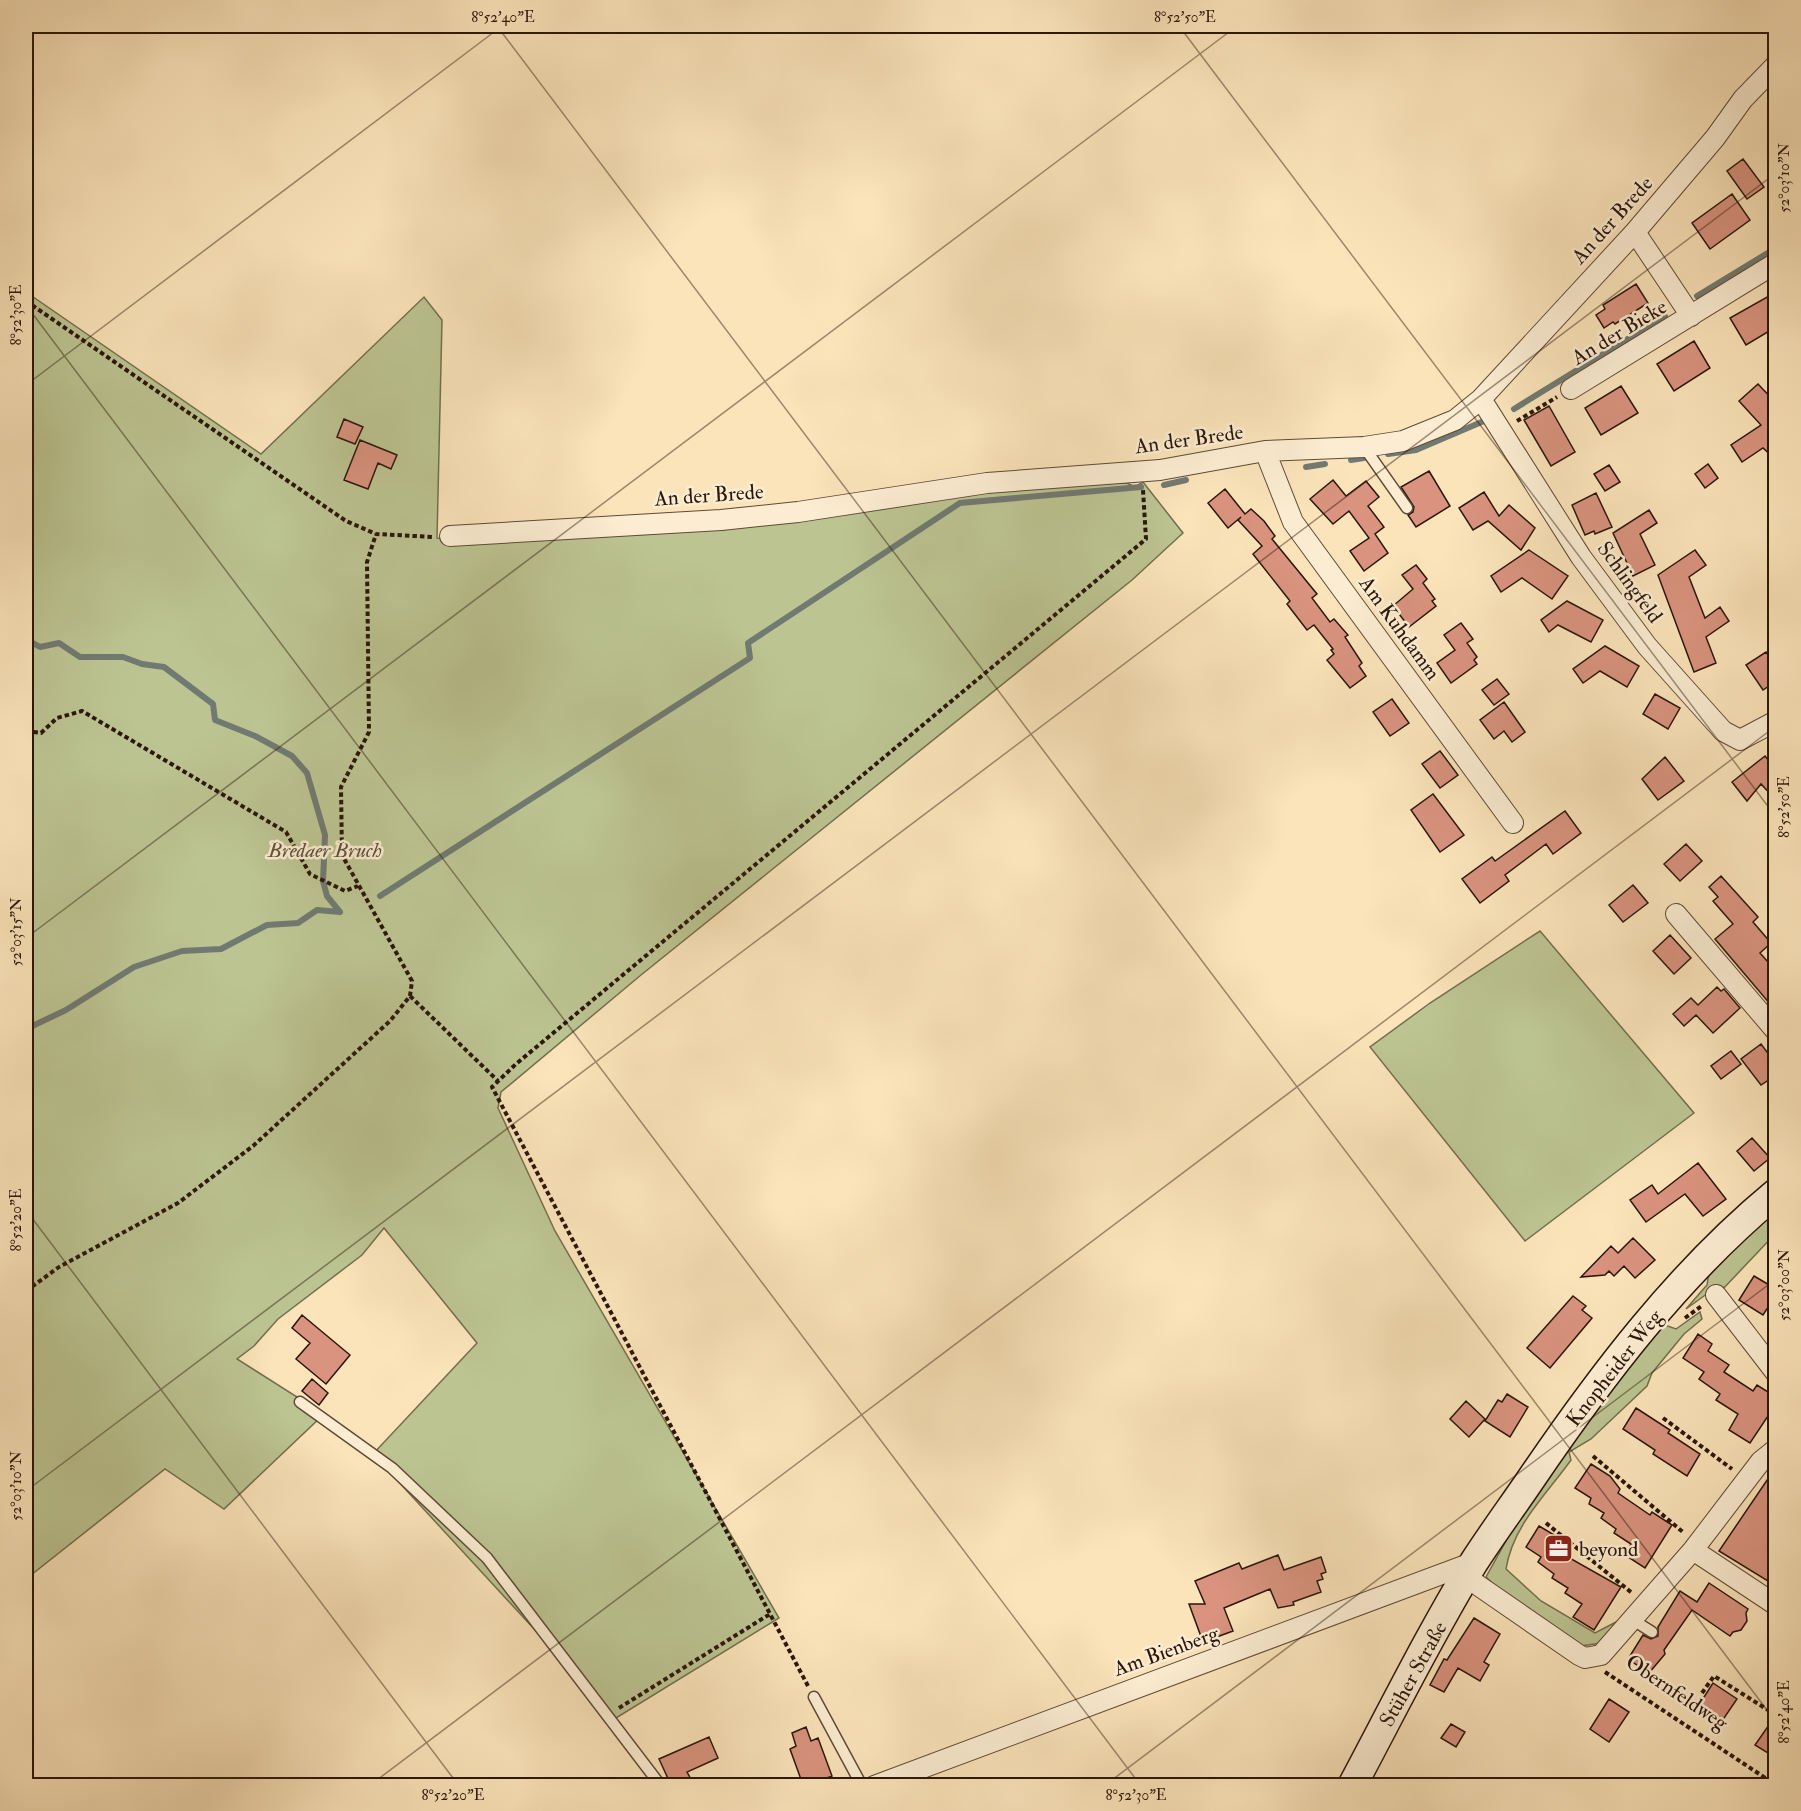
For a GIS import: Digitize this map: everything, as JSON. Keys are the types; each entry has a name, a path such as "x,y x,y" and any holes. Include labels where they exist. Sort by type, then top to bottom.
{"main road":[{"name":"Knopheider Weg","path":"1470,1570 1562,1433 1623,1352 1693,1272 1752,1212 1776,1193"},
{"name":"Stüher Straße","path":"1352,1785 1470,1570"}],"street":[{"name":"An der Brede","path":"450,536 721,520 798,512 987,483 1142,471 1265,451 1364,447 1403,441 1455,420 1481,399 1635,232 1715,138 1743,99 1776,65"},
{"name":"An der Bieke","path":"1635,232 1691,316"},
{"name":"An der Bieke","path":"1571,389 1776,263"},
{"name":"Schlingfeld","path":"1481,399 1581,557 1647,646 1723,731 1740,740 1776,721"},
{"name":"Am Kuhdamm","path":"1265,451 1293,522 1514,823"},
{"path":"1676,914 1776,1031"},
{"path":"1716,1295 1776,1373"},
{"path":"1594,1658 1608,1650 1695,1547 1761,1461 1776,1449"},
{"path":"1695,1547 1776,1605"},
{"name":"Obernfeldweg","path":"1470,1570 1579,1655 1594,1658"},
{"name":"Am Bienberg","path":"874,1785 1470,1570"}],"lane":[{"path":"1364,447 1407,508"},
{"path":"300,1402 392,1468 487,1558 661,1785"},
{"path":"1634,1620 1652,1632"},
{"path":"814,1697 862,1785"}],"path":[{"path":"26,301 346,521 376,534 450,536"},
{"path":"1501,431 1571,389"},
{"path":"814,1697 492,1087 1146,539 1142,471"},
{"path":"26,1291 59,1267 178,1203 253,1146 371,1041 410,996 412,981 342,855 341,787 369,732 367,562 376,534"},
{"path":"26,731 41,733 57,718 82,711 286,832 310,874 345,891 358,886"},
{"path":"410,996 498,1081"},
{"path":"1663,1418 1746,1480"},
{"path":"1593,1455 1695,1547"},
{"path":"1546,1523 1646,1605"},
{"path":"608,1715 770,1614"},
{"name":"Obernfeldweg","path":"1594,1658 1607,1675 1776,1785"},
{"path":"1702,1693 1714,1676 1776,1715"}],"green space":[{"name":"Bredaer Bruch","path":"26,292 261,454 424,297 442,320 437,538 460,540 1078,482 1127,483 1135,487 1143,482 1183,533 1132,580 641,975 501,1092 498,1108 555,1231 779,1618 616,1718 373,1454 477,1343 384,1228 362,1255 278,1319 254,1346 237,1359 324,1414 224,1509 165,1469 26,1579"},
{"path":"1540,931 1694,1113 1525,1241 1370,1047 1430,1003"},
{"path":"1775,1206 1775,1234 1722,1290 1715,1288 1686,1309 1707,1285 1709,1273"},
{"path":"1700,1312 1702,1319 1684,1334 1652,1373 1647,1386 1591,1439 1569,1452 1571,1460 1523,1524 1510,1553 1506,1569 1541,1601 1595,1633 1620,1620 1601,1643 1581,1646 1513,1603 1486,1577 1527,1503 1646,1336 1665,1325 1676,1329"}],"building":[{"path":"1743,159 1764,187 1747,199 1727,171"},
{"path":"1732,194 1750,220 1710,249 1692,223"},
{"path":"1636,284 1648,303 1615,324 1613,322 1604,328 1596,315 1605,309 1603,305"},
{"path":"1776,292 1776,327 1746,345 1730,318"},
{"path":"1694,341 1710,368 1674,391 1657,364"},
{"path":"1758,384 1776,403 1776,460 1763,448 1742,462 1731,445 1761,425 1739,401"},
{"path":"1621,386 1638,413 1601,435 1585,408"},
{"path":"1549,406 1575,452 1551,466 1524,420"},
{"path":"344,419 363,427 355,444 337,437"},
{"path":"360,440 397,455 391,469 378,463 368,489 344,480"},
{"path":"1708,464 1718,478 1705,488 1695,474"},
{"path":"1609,465 1620,482 1605,491 1594,474"},
{"path":"1429,471 1450,506 1416,527 1408,515 1413,512 1414,507 1401,487"},
{"path":"1333,480 1346,496 1366,481 1379,497 1368,506 1384,527 1375,534 1388,553 1364,571 1350,551 1369,538 1349,511 1333,524 1310,499"},
{"path":"1225,489 1245,514 1251,509 1264,521 1275,536 1272,539 1317,594 1312,598 1330,622 1334,619 1348,635 1345,637 1362,663 1359,666 1366,676 1350,688 1327,660 1334,654 1331,650 1333,649 1314,625 1307,630 1287,604 1290,601 1253,554 1262,546 1238,520 1241,517 1228,528 1208,503"},
{"path":"1484,492 1499,516 1509,505 1535,528 1521,550 1488,521 1473,530 1459,508"},
{"path":"1596,493 1612,527 1595,534 1594,531 1585,535 1572,505"},
{"path":"1649,510 1657,523 1640,534 1655,565 1633,576 1613,533"},
{"path":"1529,550 1568,576 1552,599 1522,578 1501,592 1491,576"},
{"path":"1695,550 1706,565 1689,577 1705,618 1720,607 1729,621 1706,637 1716,663 1694,672 1658,575"},
{"path":"1416,565 1427,579 1423,583 1435,599 1432,601 1436,606 1409,627 1393,606 1413,589 1402,575"},
{"path":"1567,601 1603,620 1591,642 1558,625 1549,632 1541,620"},
{"path":"1461,623 1473,639 1467,643 1477,657 1474,660 1477,664 1451,683 1437,663 1455,650 1444,635"},
{"path":"1605,646 1639,666 1627,687 1600,671 1583,683 1573,669"},
{"path":"1766,652 1776,665 1776,681 1763,690 1746,665"},
{"path":"1497,679 1509,694 1494,705 1482,690"},
{"path":"1655,694 1680,708 1668,729 1643,714"},
{"path":"1392,699 1409,723 1390,736 1373,712"},
{"path":"1504,702 1525,732 1512,742 1504,731 1494,739 1480,720"},
{"path":"1440,751 1458,775 1440,788 1422,764"},
{"path":"1765,756 1776,770 1776,800 1761,784 1747,801 1732,782"},
{"path":"1665,757 1684,781 1658,800 1642,779"},
{"path":"1433,794 1464,835 1440,852 1411,810"},
{"path":"1565,811 1581,833 1553,854 1546,844 1505,875 1509,881 1480,903 1462,879 1492,857 1495,861"},
{"path":"1686,844 1702,861 1680,881 1664,864"},
{"path":"1721,876 1758,917 1753,922 1771,943 1760,953 1776,971 1776,1011 1715,939 1733,924 1713,901 1718,897 1709,887"},
{"path":"1633,885 1648,903 1623,922 1609,905"},
{"path":"1670,935 1691,958 1674,974 1653,951"},
{"path":"1717,987 1721,991 1724,989 1740,1008 1713,1033 1696,1015 1684,1026 1673,1014 1691,998 1698,1005"},
{"path":"1761,1044 1776,1064 1776,1075 1761,1085 1741,1059"},
{"path":"1731,1051 1741,1064 1721,1079 1711,1066"},
{"path":"1752,1138 1770,1158 1754,1171 1737,1151"},
{"path":"1698,1163 1726,1199 1703,1216 1685,1194 1646,1222 1630,1200 1652,1185 1658,1194"},
{"path":"1633,1238 1655,1260 1635,1278 1624,1266 1614,1276 1609,1271 1605,1275 1581,1277 1611,1246 1618,1253"},
{"path":"1754,1276 1776,1289 1776,1295 1763,1315 1739,1300"},
{"path":"1573,1296 1586,1306 1582,1310 1592,1318 1550,1368 1527,1348"},
{"path":"302,1315 350,1355 326,1384 296,1359 310,1343 292,1328"},
{"path":"1698,1334 1712,1344 1708,1351 1729,1365 1724,1372 1753,1391 1757,1385 1776,1397 1776,1404 1750,1443 1729,1430 1738,1414 1716,1400 1720,1394 1699,1379 1704,1372 1683,1358"},
{"path":"312,1379 328,1393 319,1405 302,1391"},
{"path":"1507,1394 1528,1407 1510,1437 1485,1421 1498,1400 1502,1402"},
{"path":"1466,1401 1485,1419 1469,1437 1450,1419"},
{"path":"1636,1408 1670,1430 1668,1433 1700,1454 1687,1476 1653,1454 1655,1450 1623,1429"},
{"path":"1591,1464 1610,1476 1620,1489 1618,1493 1650,1515 1652,1512 1672,1525 1645,1568 1625,1555 1631,1544 1614,1533 1616,1529 1601,1518 1604,1513 1589,1504 1591,1498 1575,1488"},
{"path":"1776,1467 1776,1586 1719,1551"},
{"path":"1539,1526 1556,1536 1554,1540 1569,1552 1566,1556 1621,1587 1594,1630 1573,1617 1582,1604 1565,1593 1568,1588 1552,1578 1554,1574 1538,1562 1541,1557 1526,1547"},
{"path":"1278,1555 1284,1570 1321,1557 1326,1572 1321,1574 1323,1579 1317,1581 1321,1592 1293,1602 1294,1605 1278,1608 1270,1589 1224,1608 1233,1631 1203,1642 1189,1604 1205,1604 1195,1581 1239,1563 1242,1569"},
{"path":"1709,1583 1748,1609 1747,1621 1741,1630 1733,1632 1730,1636 1692,1610 1664,1650 1665,1654 1649,1673 1628,1659 1643,1635 1651,1639 1658,1636 1658,1627 1680,1591 1697,1602"},
{"path":"1474,1618 1500,1634 1484,1662 1489,1665 1480,1681 1458,1668 1444,1692 1430,1685 1444,1659 1447,1660"},
{"path":"1713,1683 1737,1699 1720,1724 1697,1708"},
{"path":"1609,1699 1629,1712 1609,1742 1590,1729"},
{"path":"1776,1715 1776,1758 1755,1745"},
{"path":"1451,1724 1465,1732 1456,1747 1441,1738"},
{"path":"806,1727 811,1741 818,1738 832,1776 822,1780 824,1785 803,1785 790,1749 796,1746 792,1733"},
{"path":"709,1737 718,1758 687,1772 692,1781 682,1785 671,1785 659,1759"}],"waterway":[{"path":"1697,296 1776,248"},
{"path":"1514,409 1665,316"},
{"path":"1388,454 1416,450 1484,421"},
{"path":"1351,460 1364,458"},
{"path":"1306,467 1325,464"},
{"path":"1164,485 1186,480"},
{"path":"380,896 750,658 748,643 960,503 1141,487"},
{"path":"26,639 40,647 59,643 80,657 123,657 142,664 164,667 213,704 215,720 255,736 292,756 307,773 325,835 323,881 327,896 340,912"},
{"path":"26,1029 66,1010 134,967 182,951 221,949 267,925 298,923 317,910 340,912"}],"place":[{"name":"beyond","path":"1558,1549"}]}
